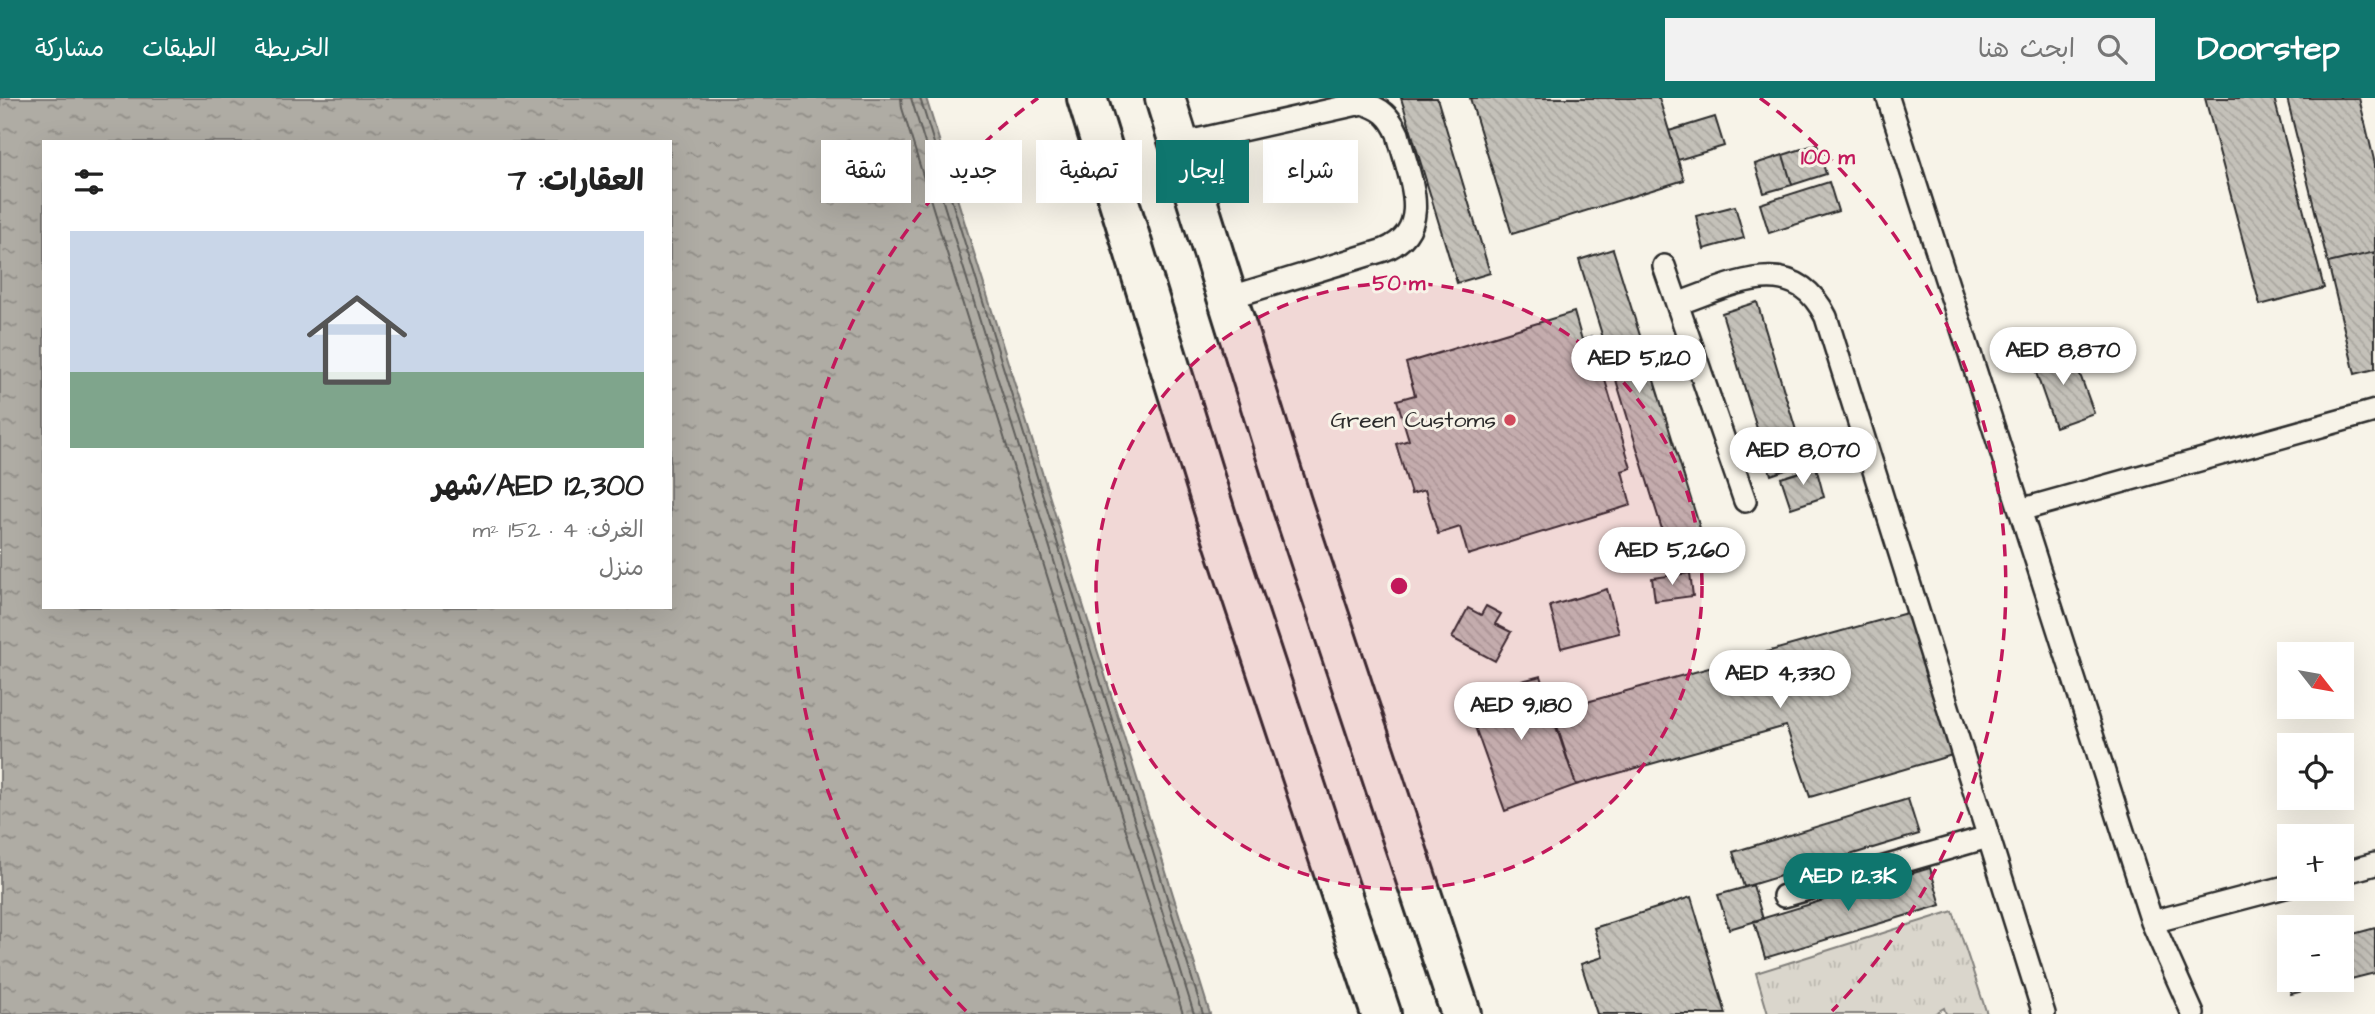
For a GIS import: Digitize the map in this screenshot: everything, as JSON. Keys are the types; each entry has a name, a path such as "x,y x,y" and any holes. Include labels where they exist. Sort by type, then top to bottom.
{"street":[{"path":"1087,98 1220,526 1381,1014"},
{"path":"1165,98 1178,140"},
{"path":"1198,203 1291,502 1461,1014"}],"lane":[{"path":"1888,98 2152,922 2193,1014"},
{"path":"1197,140 1362,103 1385,113 1393,122 1416,212 1409,233 1402,241 1384,250 1228,298"},
{"path":"1664,266 1745,501"},
{"path":"1677,304 1755,278 1770,276 1798,284 1819,304 1834,344 2044,1014"},
{"path":"2020,510 2375,411"},
{"path":"1784,896 1988,837"},
{"path":"2354,870 2375,864"},
{"path":"2152,922 2277,890"}],"green space":[{"path":"1953,911 1987,1014 1946,1014 1944,1008 1934,1014 1768,1014 1756,973"}],"water":[{"path":"0,98 926,98 939,140 925,140 925,203 959,203 1210,1014 0,1014"}],"building":[{"path":"1401,98 1437,98 1490,273 1457,283"},
{"path":"1470,98 1659,98 1684,180 1512,234"},
{"path":"2205,98 2274,98 2324,288 2260,305"},
{"path":"2287,98 2359,98 2375,164 2375,252 2328,263"},
{"path":"1715,117 1724,146 1678,160 1669,131"},
{"path":"1817,144 1826,174 1792,185 1783,155"},
{"path":"1783,155 1792,185 1764,193 1755,164"},
{"path":"1829,182 1838,211 1769,233 1760,204"},
{"path":"1735,206 1744,238 1704,249 1696,216"},
{"path":"1613,249 1700,528 1665,539 1579,260"},
{"path":"2375,252 2375,369 2355,374 2328,263"},
{"path":"1757,302 1806,463 1771,475 1722,313"},
{"name":"Green Customs","path":"1574,312 1582,340 1592,336 1631,468 1622,471 1631,505 1468,555 1460,527 1438,534 1425,490 1411,494 1396,444 1409,440 1397,400 1415,395 1406,363"},
{"path":"2070,347 2094,413 2055,427 2032,361"},
{"path":"1816,467 1824,497 1791,508 1781,478"},
{"path":"1690,573 1693,596 1655,601 1652,578"},
{"path":"1607,589 1619,633 1561,648 1550,606"},
{"path":"1486,606 1501,614 1495,624 1511,632 1495,661 1452,638 1468,608 1481,615"},
{"path":"1910,612 1959,753 1810,797 1786,726 1576,785 1551,712"},
{"path":"1541,676 1576,785 1505,811 1464,696"},
{"path":"1908,799 1919,834 1744,887 1733,852"},
{"path":"1930,868 1941,905 1765,958 1754,921"},
{"path":"1753,885 1763,919 1729,929 1718,895"},
{"path":"1691,897 1726,1014 1597,1014 1581,964 1603,957 1594,928"},
{"path":"2375,928 2375,973 2354,978 2354,934"}],"place":[{"name":"Green Customs","path":"1510,420"}]}
